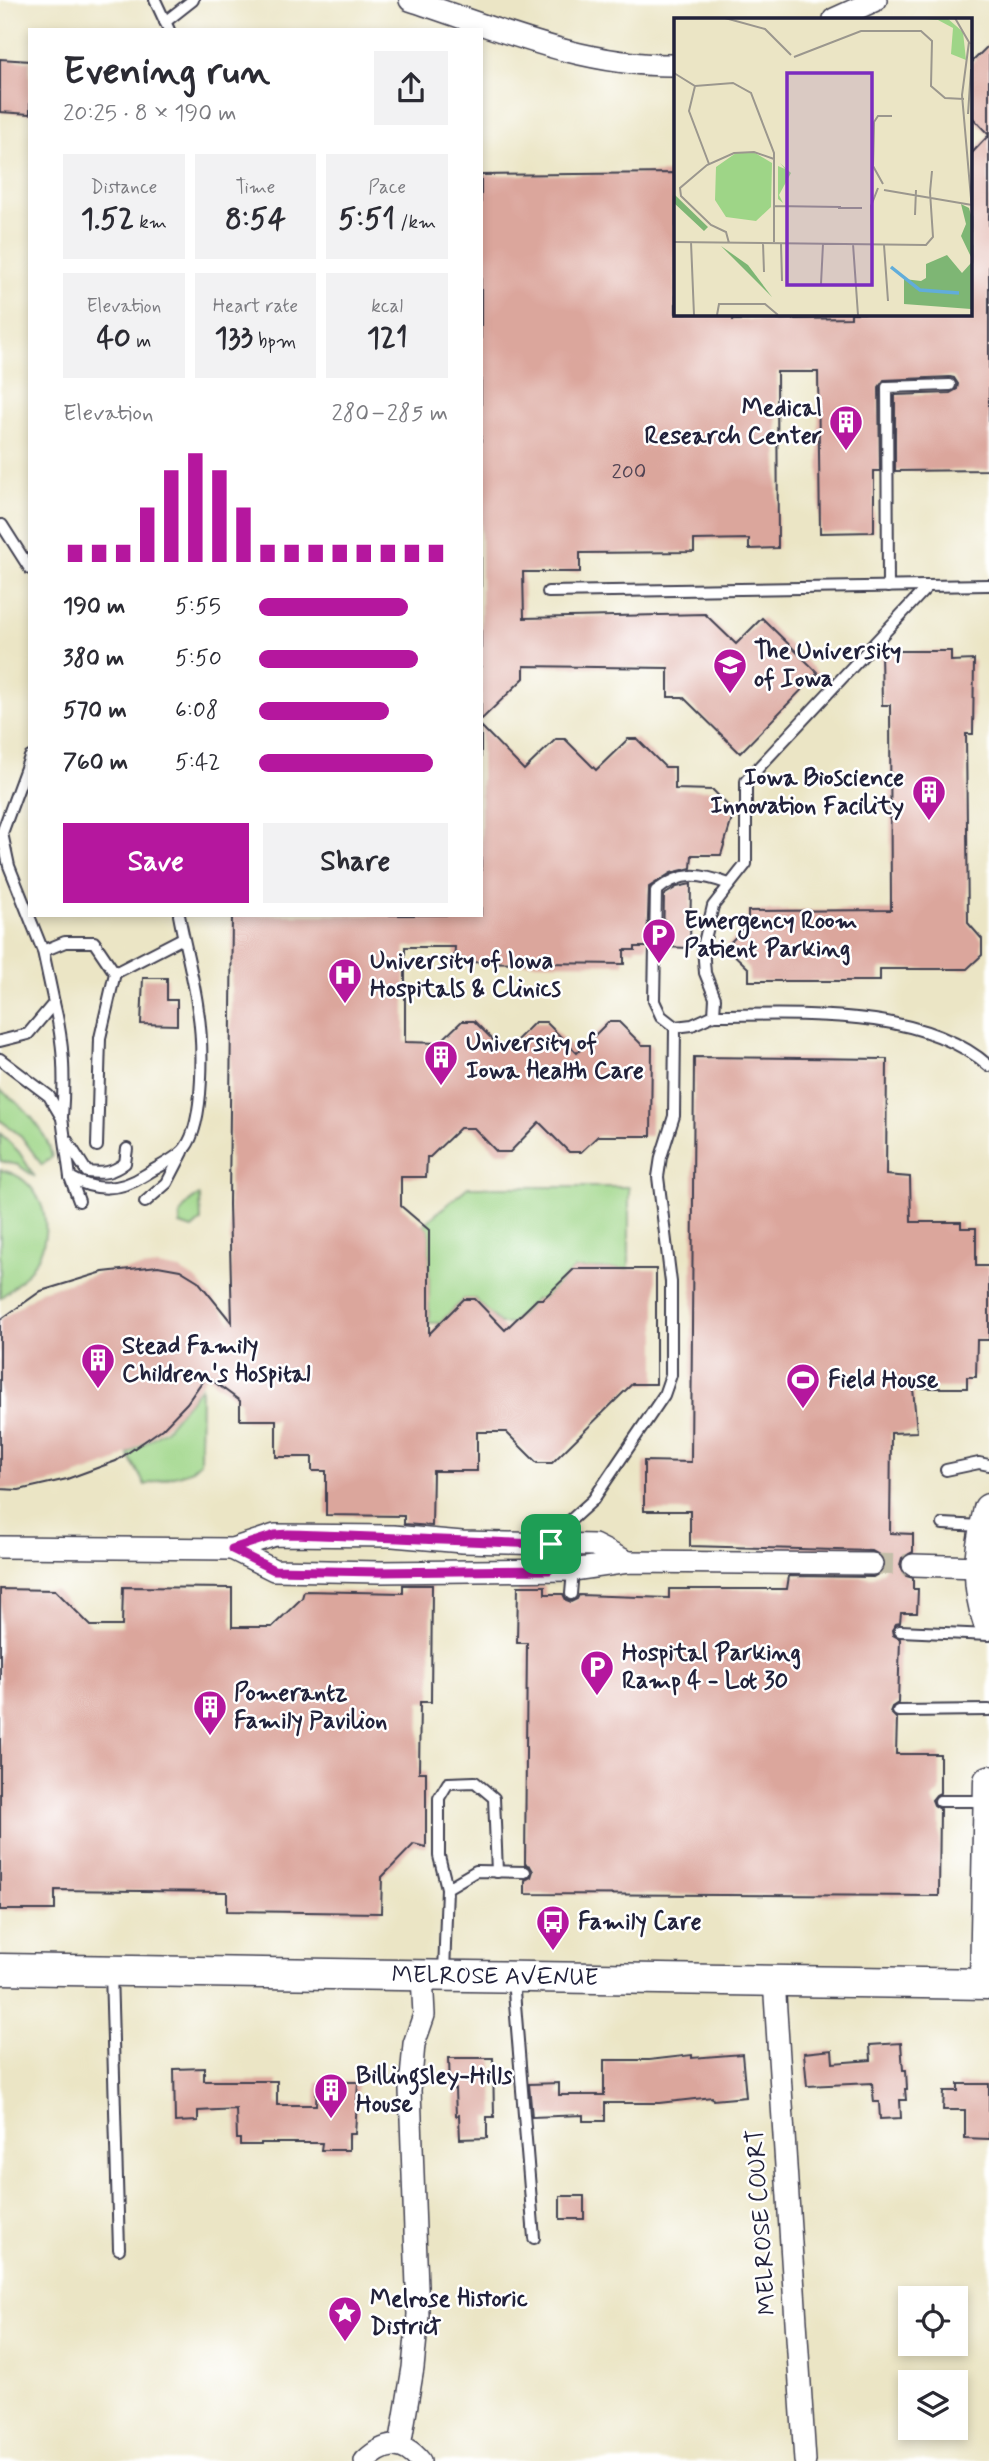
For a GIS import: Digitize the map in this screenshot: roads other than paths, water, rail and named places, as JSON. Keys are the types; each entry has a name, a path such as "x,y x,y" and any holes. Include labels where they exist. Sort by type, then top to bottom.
{"main road":[{"path":"987,1518 979,1567 981,1601 989,1624"},
{"path":"987,1984 989,1781"},
{"name":"MELROSE AVENUE","path":"0,1969 987,1984"}],"street":[{"path":"410,0 596,58 642,66 674,65"},
{"path":"836,18 876,0"},
{"path":"0,1547 232,1549 275,1535 393,1536 453,1541 594,1545 628,1562"},
{"path":"232,1549 274,1570 573,1570 628,1562 872,1564"},
{"path":"913,1565 979,1567"},
{"path":"400,2446 418,2315 410,2091 414,2044 433,1975"},
{"name":"MELROSE COURT","path":"774,1980 805,2461"},
{"path":"365,2461 377,2450 387,2446 400,2446 412,2452 420,2461"}],"lane":[{"path":"155,0 167,26 193,0"},
{"path":"888,587 887,387 950,385"},
{"path":"2,524 28,566"},
{"path":"548,592 989,585"},
{"path":"714,1015 715,998 705,973 703,947 713,906 746,864 746,781 927,587"},
{"path":"28,762 2,833 9,866 28,914"},
{"path":"729,884 705,875 672,878 656,891 654,1001 661,1016 675,1027 692,1025 714,1015 809,1015 880,1021 925,1032 971,1050 989,1066"},
{"path":"29,917 43,951 62,1035 63,1134 70,1177 79,1201"},
{"path":"145,1202 167,1183 196,1127 201,1092 199,1012 179,917"},
{"path":"115,973 183,938"},
{"path":"43,951 65,942 94,942 115,973 100,1038 97,1146"},
{"path":"0,1041 28,1034 54,1003"},
{"path":"549,1570 551,1544 562,1528 593,1500 664,1395 671,1375 671,1282 659,1177 661,1157 674,1116 675,1027"},
{"path":"0,1059 49,1096 62,1118"},
{"path":"63,1134 87,1172 113,1172 125,1163 127,1149"},
{"path":"70,1177 86,1186 111,1188 132,1185 184,1149"},
{"path":"946,1470 979,1463 989,1465"},
{"path":"943,1524 987,1518"},
{"path":"571,1594 573,1570"},
{"path":"900,1631 989,1635"},
{"path":"898,1711 989,1710"},
{"path":"433,1975 447,1888 439,1856 439,1798 448,1783 475,1782 494,1798 497,1872"},
{"path":"940,1801 989,1801"},
{"path":"447,1888 476,1871 525,1872"},
{"path":"111,1971 120,2249"},
{"path":"513,1977 534,2238"}],"tunnel":[{"path":"872,1564 913,1565"}],"place":[{"name":"Medical Research Center","path":"846,452"},
{"name":"The University of Iowa","path":"730,695"},
{"name":"Iowa Bioscience Innovation Facility","path":"929,822"},
{"name":"Emergency Room Patient Parking","path":"659,965"},
{"name":"University of Iowa Hospitals & Clinics","path":"345,1005"},
{"name":"University of Iowa Health Care","path":"441,1087"},
{"name":"Stead Family Children's Hospital","path":"98,1390"},
{"name":"Field House","path":"803,1410"},
{"name":"Hospital Parking Ramp 4 - Lot 30","path":"597,1697"},
{"name":"Pomerantz Family Pavilion","path":"210,1737"},
{"name":"Family Care","path":"553,1952"},
{"name":"Billingsley-Hills House","path":"331,2120"},
{"name":"Melrose Historic District","path":"345,2343"}]}
